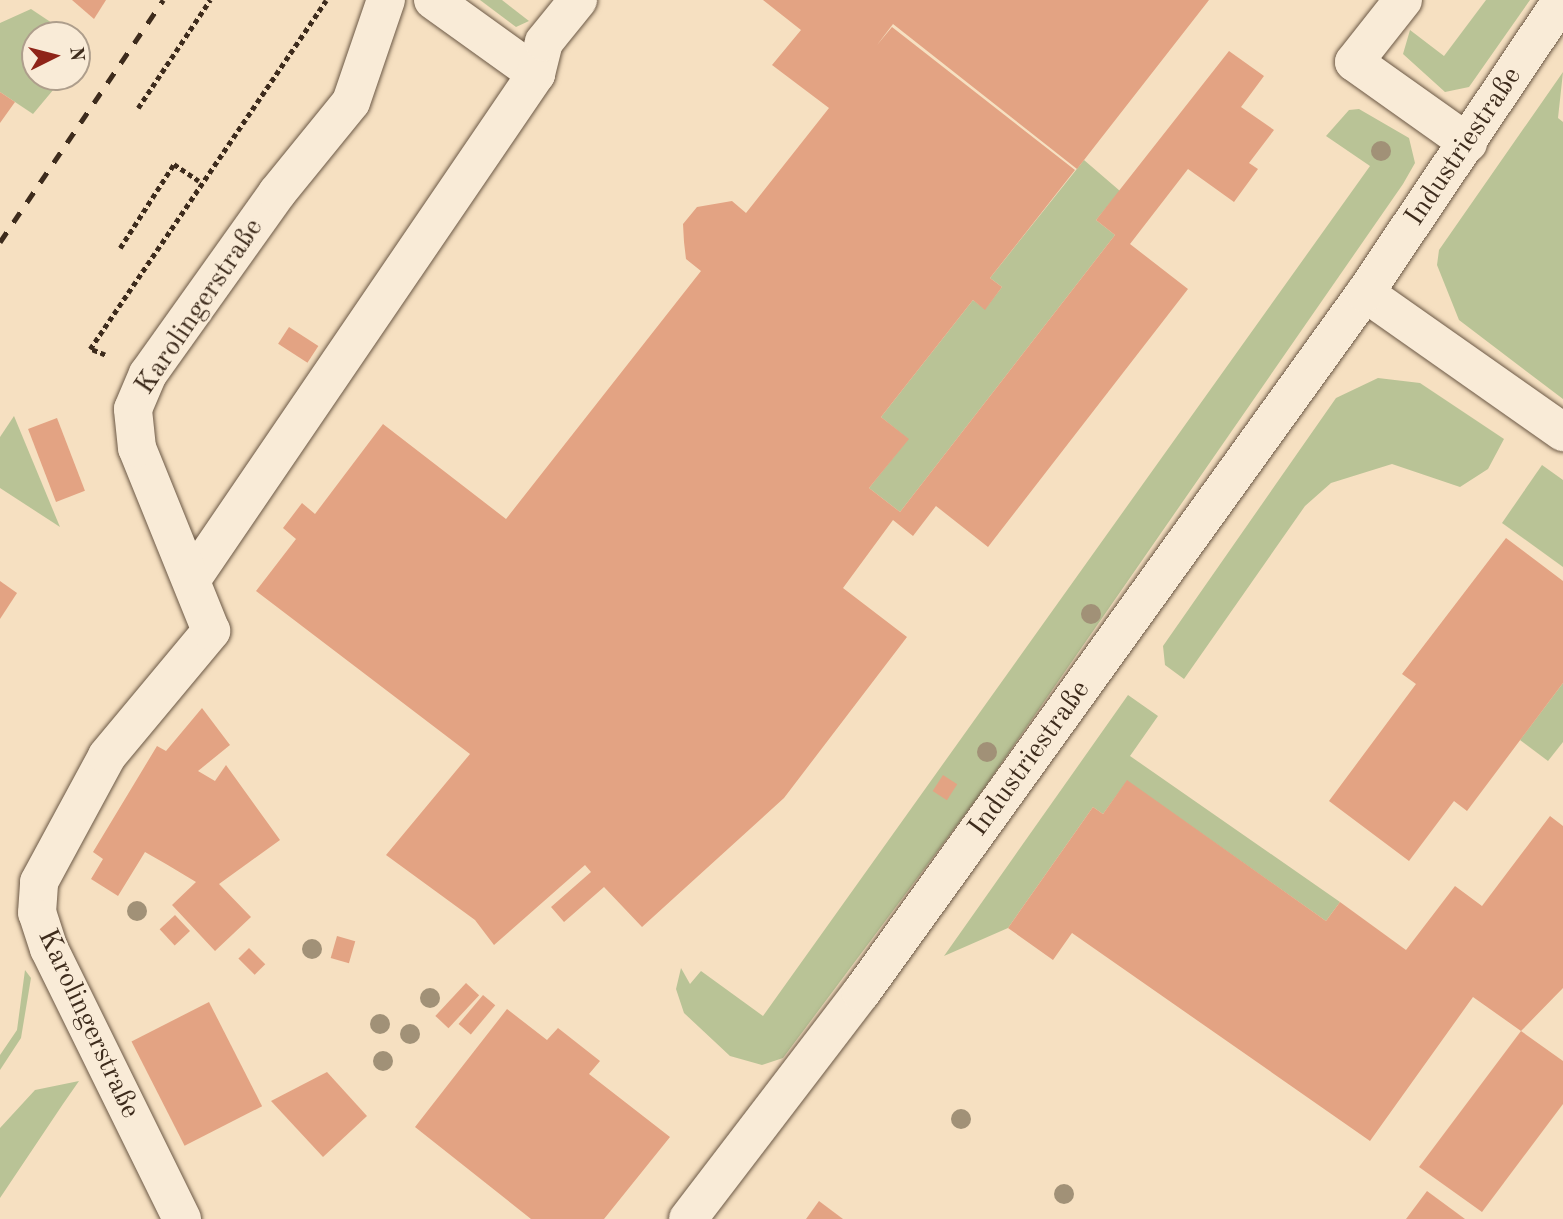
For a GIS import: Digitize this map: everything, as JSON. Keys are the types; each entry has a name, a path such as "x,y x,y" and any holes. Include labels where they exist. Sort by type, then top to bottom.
{"street":[{"name":"Karolingerstraße","path":"180,1215 49,949 37,897 55,844 107,756 211,631 137,448 133,408 148,374 277,193 351,102 386,0"},
{"path":"433,0 536,75"},
{"path":"192,579 536,75 544,42 578,0"},
{"path":"1403,0 1354,62 1468,143"},
{"name":"Industriestraße","path":"688,1219 861,993 1365,293 1562,0"},
{"path":"1365,293 1563,432"}],"path":[{"path":"138,108 210,0"},
{"path":"148,374 90,349 200,181 326,0"},
{"path":"120,248 174,164 200,181"}],"green space":[{"path":"480,0 502,0 529,21 516,27"},
{"path":"1486,0 1530,0 1469,87 1445,92 1403,54 1410,30 1444,56"},
{"path":"31,9 49,21 21,21 21,91 52,91 33,114 0,92 0,23"},
{"path":"1563,72 1558,118 1563,122 1563,399 1459,320 1437,265 1439,250"},
{"path":"1359,109 1409,138 1415,163 1403,184 978,797 783,1058 762,1065 730,1056 684,1013 676,989 681,968 690,984 701,971 763,1016 1370,166 1326,136 1349,110"},
{"path":"1084,160 1120,191 1096,220 1115,235 900,512 869,488 908,439 881,417 973,300 985,309 1002,287 990,278"},
{"path":"1378,378 1420,383 1504,439 1488,469 1460,487 1392,464 1331,483 1305,506 1184,679 1165,665 1163,646 1336,398"},
{"path":"14,416 60,527 0,488 0,437"},
{"path":"1542,465 1563,480 1563,567 1502,523"},
{"path":"1563,683 1563,742 1548,761 1520,740"},
{"path":"1128,695 1158,716 1130,756 1340,902 1326,921 1127,781 1103,814 1093,807 1008,928 944,956"},
{"path":"25,970 31,978 21,1038 0,1070 0,1055 17,1030"},
{"path":"79,1081 0,1198 0,1128 35,1090"}],"building":[{"path":"72,0 106,0 94,19"},
{"path":"763,0 1209,0 1077,169 893,24 877,45 892,27 1075,170 990,278 1002,287 985,310 973,300 881,417 909,439 869,488 900,512 1115,235 1096,220 1229,51 1264,76 1241,107 1274,130 1249,163 1258,169 1234,202 1188,169 1130,244 1188,289 988,547 936,506 913,536 893,520 843,588 907,637 784,798 642,927 604,887 564,922 551,907 591,872 585,865 494,945 475,920 386,855 470,754 256,591 296,539 283,528 302,503 315,514 383,424 506,519 701,271 686,259 683,224 697,207 732,201 746,213 829,108 772,65 801,30"},
{"path":"0,92 15,102 0,123"},
{"path":"289,327 318,346 307,363 278,344"},
{"path":"57,418 85,491 56,502 28,429"},
{"path":"1506,538 1563,581 1563,683 1467,811 1454,801 1409,861 1329,801 1416,684 1402,674"},
{"path":"0,581 17,593 0,619"},
{"path":"202,708 230,745 198,771 215,781 226,765 280,840 219,884 251,917 215,951 172,905 196,882 166,864 145,852 118,896 91,879 103,859 93,852 157,746 166,751"},
{"path":"943,775 957,784 947,800 933,791"},
{"path":"1127,780 1326,921 1340,902 1406,950 1455,886 1482,906 1550,816 1563,826 1563,988 1521,1031 1473,997 1370,1141 1072,933 1053,960 1008,928 1093,807 1103,814"},
{"path":"175,915 190,931 175,945 160,929"},
{"path":"337,936 355,941 349,963 331,958"},
{"path":"249,948 265,964 255,975 238,959"},
{"path":"466,983 479,995 448,1028 435,1016"},
{"path":"483,995 495,1005 471,1034 459,1024"},
{"path":"209,1002 262,1106 185,1146 131,1041"},
{"path":"507,1009 547,1040 558,1028 600,1061 589,1074 670,1137 604,1219 531,1219 415,1127"},
{"path":"1521,1031 1563,1061 1563,1104 1482,1212 1419,1167"},
{"path":"327,1072 367,1116 323,1157 271,1101"},
{"path":"1427,1191 1465,1219 1406,1219"},
{"path":"819,1201 843,1219 806,1219"}],"railway":[{"path":"0,242 163,0"}]}
